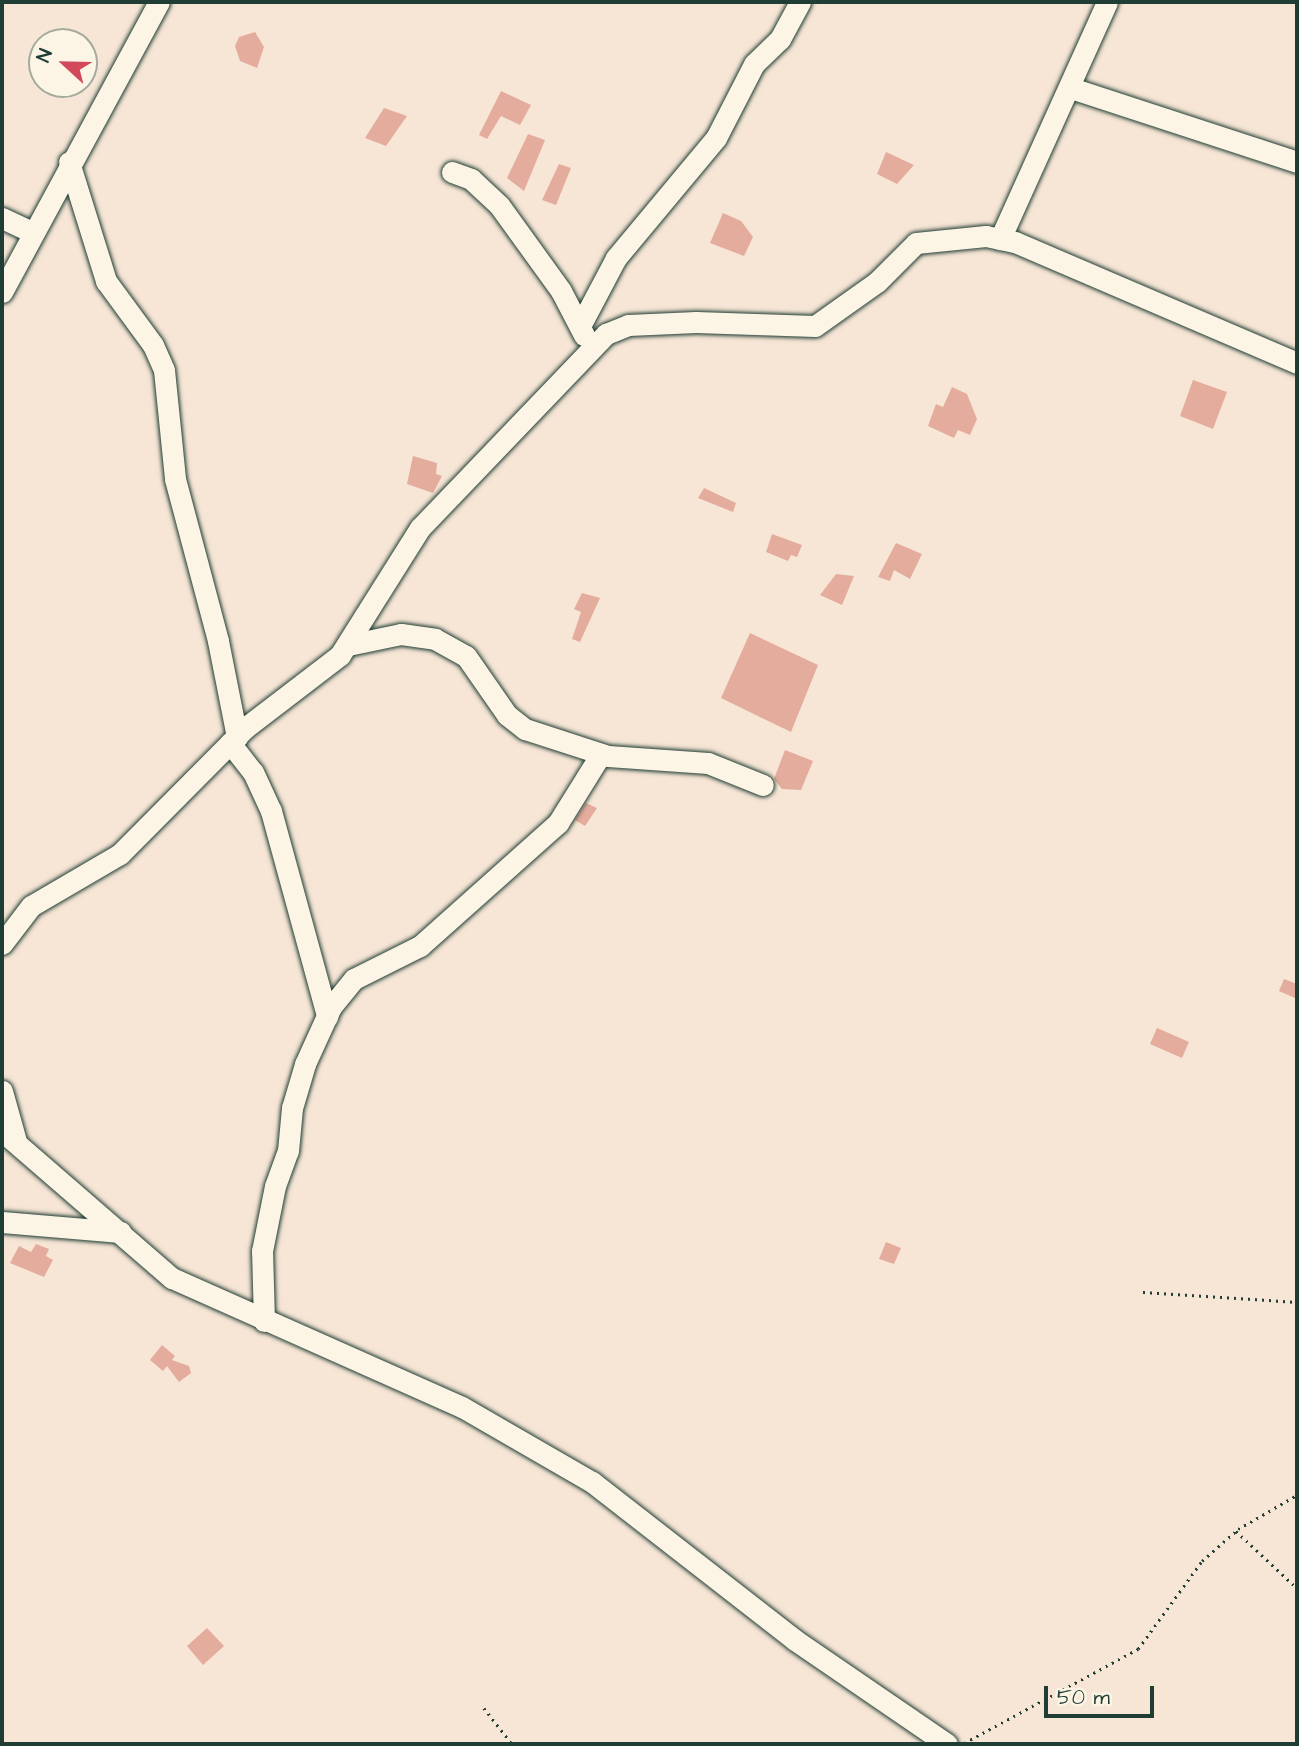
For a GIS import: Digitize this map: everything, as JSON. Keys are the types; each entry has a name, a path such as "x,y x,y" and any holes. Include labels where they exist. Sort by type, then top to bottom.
{"street":[{"path":"2,292 69,162 112,95 159,2"},
{"path":"580,326 616,258 716,138 754,64 780,39 800,2"},
{"path":"1000,239 1071,88 1107,2"},
{"path":"1071,88 1297,162"},
{"path":"69,162 106,281 153,345 164,370 175,479 218,641 233,740 253,772 271,811 327,1016"},
{"path":"452,172 471,179 499,205 561,291 588,347"},
{"path":"2,218 32,232"},
{"path":"2,944 31,906 142,835 233,740 348,645 420,528 588,347 628,325 815,326 877,282 916,243 952,236 1000,239 1297,363"},
{"path":"348,645 401,634 452,645 466,656 514,722 601,754 708,763 762,785"},
{"path":"264,1321 262,1251 275,1186 288,1151 292,1108 305,1064 327,1016 354,979 420,946 558,823 601,754"},
{"path":"2,1091 9,1136 172,1278 462,1407 592,1482 795,1640 947,1744"},
{"path":"2,1222 121,1232"}],"path":[{"path":"1143,1292 1297,1302"},
{"path":"961,1744 1138,1649 1174,1593 1236,1531 1297,1495"},
{"path":"1236,1531 1297,1588"},
{"path":"484,1708 512,1744"}],"building":[{"path":"255,32 264,47 257,68 240,61 235,46 239,37"},
{"path":"501,91 531,105 520,125 501,116 487,139 479,135"},
{"path":"384,108 407,116 386,146 365,138"},
{"path":"528,134 545,140 524,191 507,178"},
{"path":"886,152 914,165 897,184 877,174"},
{"path":"559,164 571,168 556,205 542,200"},
{"path":"723,213 741,221 753,237 744,256 710,243"},
{"path":"1193,380 1227,392 1213,429 1180,416"},
{"path":"952,387 967,394 977,419 970,435 958,430 954,438 928,426 936,404 943,407"},
{"path":"413,456 437,463 436,474 442,476 433,493 407,484"},
{"path":"704,488 736,503 733,512 698,498"},
{"path":"772,534 802,545 797,557 791,555 788,561 766,552"},
{"path":"896,543 922,554 910,579 894,570 890,581 878,577"},
{"path":"836,574 854,576 842,605 820,595"},
{"path":"582,593 600,598 580,642 572,639 581,612 574,609"},
{"path":"750,633 818,665 791,732 721,698"},
{"path":"785,750 813,761 801,790 782,789 774,779"},
{"path":"586,803 597,808 585,826 575,820"},
{"path":"1284,979 1297,984 1297,999 1279,991"},
{"path":"1157,1028 1189,1042 1182,1058 1150,1044"},
{"path":"886,1242 901,1248 894,1264 879,1259"},
{"path":"36,1244 49,1249 46,1256 53,1260 44,1277 10,1263 19,1246 31,1252"},
{"path":"162,1345 175,1356 172,1360 189,1366 191,1373 179,1382 167,1366 163,1371 150,1360"},
{"path":"207,1628 224,1646 203,1665 187,1646"}]}
